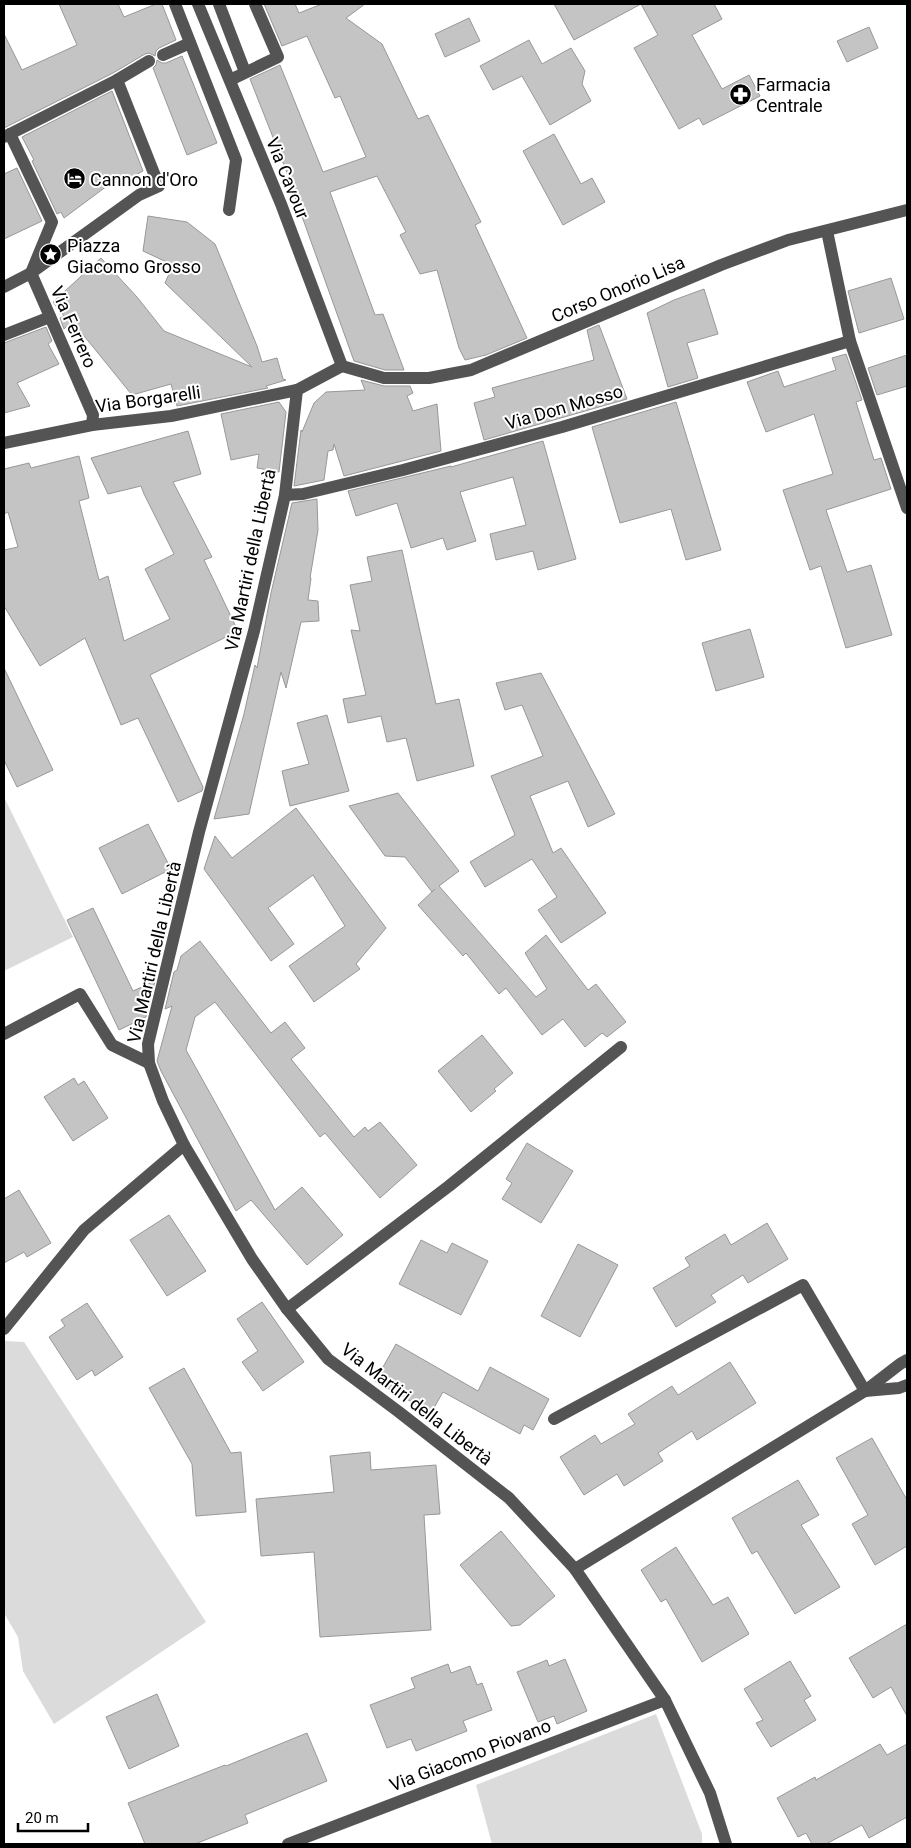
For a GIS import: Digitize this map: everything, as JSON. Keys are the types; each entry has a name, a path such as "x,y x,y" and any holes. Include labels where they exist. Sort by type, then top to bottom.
{"street":[{"path":"175,4 236,160 229,210"},
{"path":"199,6 219,4 245,72"},
{"path":"230,80 278,57 255,4"},
{"name":"Via Cavour","path":"199,6 281,204 342,366"},
{"path":"163,55 190,43"},
{"path":"7,136 145,64"},
{"path":"4,286 31,273 139,195 159,186 117,80"},
{"name":"Via Ferrero","path":"7,136 52,222 31,273 93,415 92,425"},
{"name":"Corso Onorio Lisa","path":"342,366 384,378 428,378 471,370 721,265 788,240 907,210"},
{"path":"827,230 850,341 907,508"},
{"path":"4,335 50,317"},
{"name":"Via Don Mosso","path":"285,495 304,494 403,470 562,427 850,341"},
{"path":"298,390 342,366"},
{"name":"Via Borgarelli","path":"4,443 92,425 171,416 298,390"},
{"name":"Via Martiri della Libertà","path":"298,390 285,495 254,630 199,832 148,1044 149,1063 163,1101 184,1146 252,1259 287,1309 328,1359 509,1498 575,1568 665,1700 710,1793 726,1844"},
{"path":"4,1034 80,994 112,1045 149,1063"},
{"path":"287,1309 449,1186 621,1047"},
{"path":"4,1329 84,1230 184,1146"},
{"path":"554,1419 803,1284 865,1391"},
{"path":"575,1568 865,1391 907,1360"},
{"path":"865,1391 899,1388 907,1385"},
{"name":"Via Giacomo Piovano","path":"288,1844 665,1700"}],"shaded area":[{"path":"4,797 73,937 4,971"},
{"path":"4,1341 24,1342 206,1622 54,1724 23,1671 18,1637 4,1613"},
{"path":"656,1714 702,1834 702,1844 492,1844 476,1785"}],"building":[{"path":"59,4 118,4 124,17 156,4 162,4 176,40 159,48 155,56 149,53 145,54 113,73 4,128 4,34 22,70 77,45"},
{"path":"264,4 295,4 299,13 322,4 365,4 346,18 382,44 418,119 428,115 481,222 475,225 527,338 486,355 465,360 459,348 437,270 420,274 400,235 406,232 377,176 330,192 375,315 383,314 404,370 385,370 354,361 291,183 250,79 280,65 323,172 366,157 340,96 335,98 307,36 282,46"},
{"path":"554,4 641,4 574,40"},
{"path":"641,4 714,4 722,19 692,35 722,89 749,75 760,96 703,125 699,118 679,129 634,48 658,35"},
{"path":"469,18 480,41 445,57 435,34"},
{"path":"869,27 878,48 847,62 837,41"},
{"path":"529,40 542,64 571,48 585,71 582,84 591,101 550,125 522,76 493,90 480,66"},
{"path":"182,56 217,143 187,155 153,68 157,60 166,63"},
{"path":"112,91 143,171 107,186 64,218 61,212 57,214 22,137"},
{"path":"554,134 581,184 592,178 605,202 563,225 523,151"},
{"path":"17,168 42,221 4,239 4,174"},
{"path":"148,216 187,222 215,244 262,362 277,358 283,379 286,380 266,386 268,388 177,406 171,384 132,395 72,321 64,329 60,318 64,316 53,302 101,258 137,297 164,331 252,367 165,283 173,265 143,251"},
{"path":"891,278 904,319 859,333 848,291"},
{"path":"704,289 718,334 687,343 698,378 668,387 647,313 674,300"},
{"path":"599,325 627,399 484,440 474,403 495,397 492,388 594,360 587,330"},
{"path":"46,327 52,341 48,344 59,364 17,383 30,406 4,413 4,343"},
{"path":"846,354 862,400 856,402 874,460 881,458 891,489 826,510 847,572 871,565 892,635 846,648 821,566 810,570 783,490 833,474 814,414 766,432 747,382 778,371 784,387 836,370 832,358"},
{"path":"907,355 907,386 877,395 868,368"},
{"path":"361,380 384,386 410,386 413,393 407,396 413,411 437,404 441,451 344,476 334,444 333,450 328,451 324,480 294,486 301,430 302,432 314,403 326,392 365,390"},
{"path":"279,402 286,412 279,472 257,468 259,454 231,460 221,414"},
{"path":"676,402 721,550 686,560 671,509 620,523 592,427"},
{"path":"188,431 201,474 173,482 212,557 204,560 238,631 150,675 203,787 202,791 178,802 138,718 121,725 85,638 40,666 4,606 4,550 18,547 8,512 4,514 4,469 29,463 31,468 79,456 89,498 79,501 99,580 108,576 124,641 170,619 145,569 174,554 141,486 108,494 91,458"},
{"path":"543,441 576,559 538,570 533,551 496,560 490,534 526,525 513,477 460,492 476,541 447,550 443,538 411,548 397,503 356,516 348,491 451,467"},
{"path":"317,499 318,530 308,600 318,601 319,621 301,622 286,688 281,672 249,814 214,819 244,714 255,665 257,668 271,593 292,503"},
{"path":"402,550 436,704 459,699 474,766 417,781 406,738 387,742 381,716 348,723 343,699 366,695 351,630 360,631 350,585 372,581 367,557"},
{"path":"750,629 764,677 716,691 702,643"},
{"path":"4,668 53,770 17,787 4,760"},
{"path":"541,673 615,814 588,827 568,781 530,796 553,853 561,848 606,913 561,943 538,910 557,897 532,859 485,887 470,862 515,835 491,776 543,756 522,705 505,710 496,683"},
{"path":"327,715 349,791 290,806 282,771 309,764 297,723"},
{"path":"398,793 459,871 439,886 536,997 547,989 525,953 546,935 588,990 596,984 626,1022 607,1037 602,1033 585,1047 563,1019 542,1035 506,988 499,994 466,953 463,956 418,905 432,892 405,857 385,856 349,806"},
{"path":"296,808 386,928 356,964 360,969 314,1002 289,966 345,926 313,875 268,908 294,944 271,961 204,869 215,836 232,858"},
{"path":"148,824 171,869 122,894 99,848"},
{"path":"93,908 133,991 155,981 146,1017 119,1030 67,920"},
{"path":"200,941 271,1033 285,1022 305,1048 291,1059 354,1137 365,1127 368,1131 380,1122 417,1165 380,1198 325,1133 320,1137 215,1002 195,1017 186,1050 275,1210 302,1187 343,1235 307,1265 251,1200 236,1211 157,1061 172,1006 165,1009 174,972 177,970 181,956"},
{"path":"482,1035 513,1073 494,1089 496,1091 471,1112 438,1071"},
{"path":"74,1078 78,1085 84,1081 108,1118 73,1141 44,1097"},
{"path":"527,1143 573,1171 541,1223 502,1199 512,1183 506,1179"},
{"path":"19,1190 51,1243 27,1257 24,1252 4,1263 4,1199"},
{"path":"169,1215 206,1271 167,1296 130,1240"},
{"path":"767,1223 788,1259 748,1283 743,1275 711,1295 716,1302 676,1327 653,1288 690,1266 685,1258 725,1234 731,1245"},
{"path":"421,1240 447,1253 452,1243 488,1261 461,1315 399,1284"},
{"path":"578,1244 618,1265 580,1337 541,1316"},
{"path":"262,1302 304,1362 263,1391 242,1362 258,1351 237,1319"},
{"path":"87,1303 123,1357 95,1376 92,1370 77,1380 49,1337 65,1326 61,1320"},
{"path":"396,1344 478,1391 490,1367 549,1399 533,1430 524,1425 520,1434 443,1392 431,1413 375,1381"},
{"path":"730,1362 756,1403 697,1440 692,1431 658,1453 663,1461 624,1486 617,1474 584,1495 560,1457 595,1435 601,1444 635,1424 628,1414 672,1386 678,1395"},
{"path":"184,1368 231,1453 241,1452 246,1512 196,1516 192,1464 149,1388"},
{"path":"872,1438 907,1500 907,1546 875,1565 852,1524 868,1515 836,1458"},
{"path":"370,1452 371,1470 436,1465 440,1514 424,1515 431,1630 320,1637 314,1552 261,1556 256,1499 334,1492 330,1456"},
{"path":"798,1480 819,1515 801,1525 840,1587 795,1614 757,1551 752,1554 732,1518"},
{"path":"501,1531 555,1596 520,1625 511,1626 460,1565"},
{"path":"676,1547 713,1605 728,1597 749,1634 702,1662 666,1599 661,1602 641,1570"},
{"path":"907,1624 907,1716 891,1687 873,1698 849,1658"},
{"path":"565,1659 587,1711 557,1724 554,1716 538,1722 517,1672 547,1660 549,1666"},
{"path":"790,1661 811,1696 804,1700 816,1720 771,1747 756,1723 763,1720 744,1689"},
{"path":"448,1664 451,1673 470,1666 477,1685 482,1683 492,1710 463,1721 467,1731 416,1751 411,1739 387,1748 370,1705 415,1688 411,1678"},
{"path":"157,1694 179,1746 129,1769 106,1717"},
{"path":"307,1733 327,1781 245,1815 248,1823 195,1844 145,1844 128,1803"},
{"path":"880,1744 887,1755 907,1744 907,1817 869,1838 862,1825 826,1844 812,1844 806,1833 798,1837 777,1798 815,1777 816,1780"}],"place":[{"name":"Farmacia Centrale","path":"740,94"},
{"name":"Cannon d'Oro","path":"74,179"},
{"name":"Piazza Giacomo Grosso","path":"51,255"}]}
